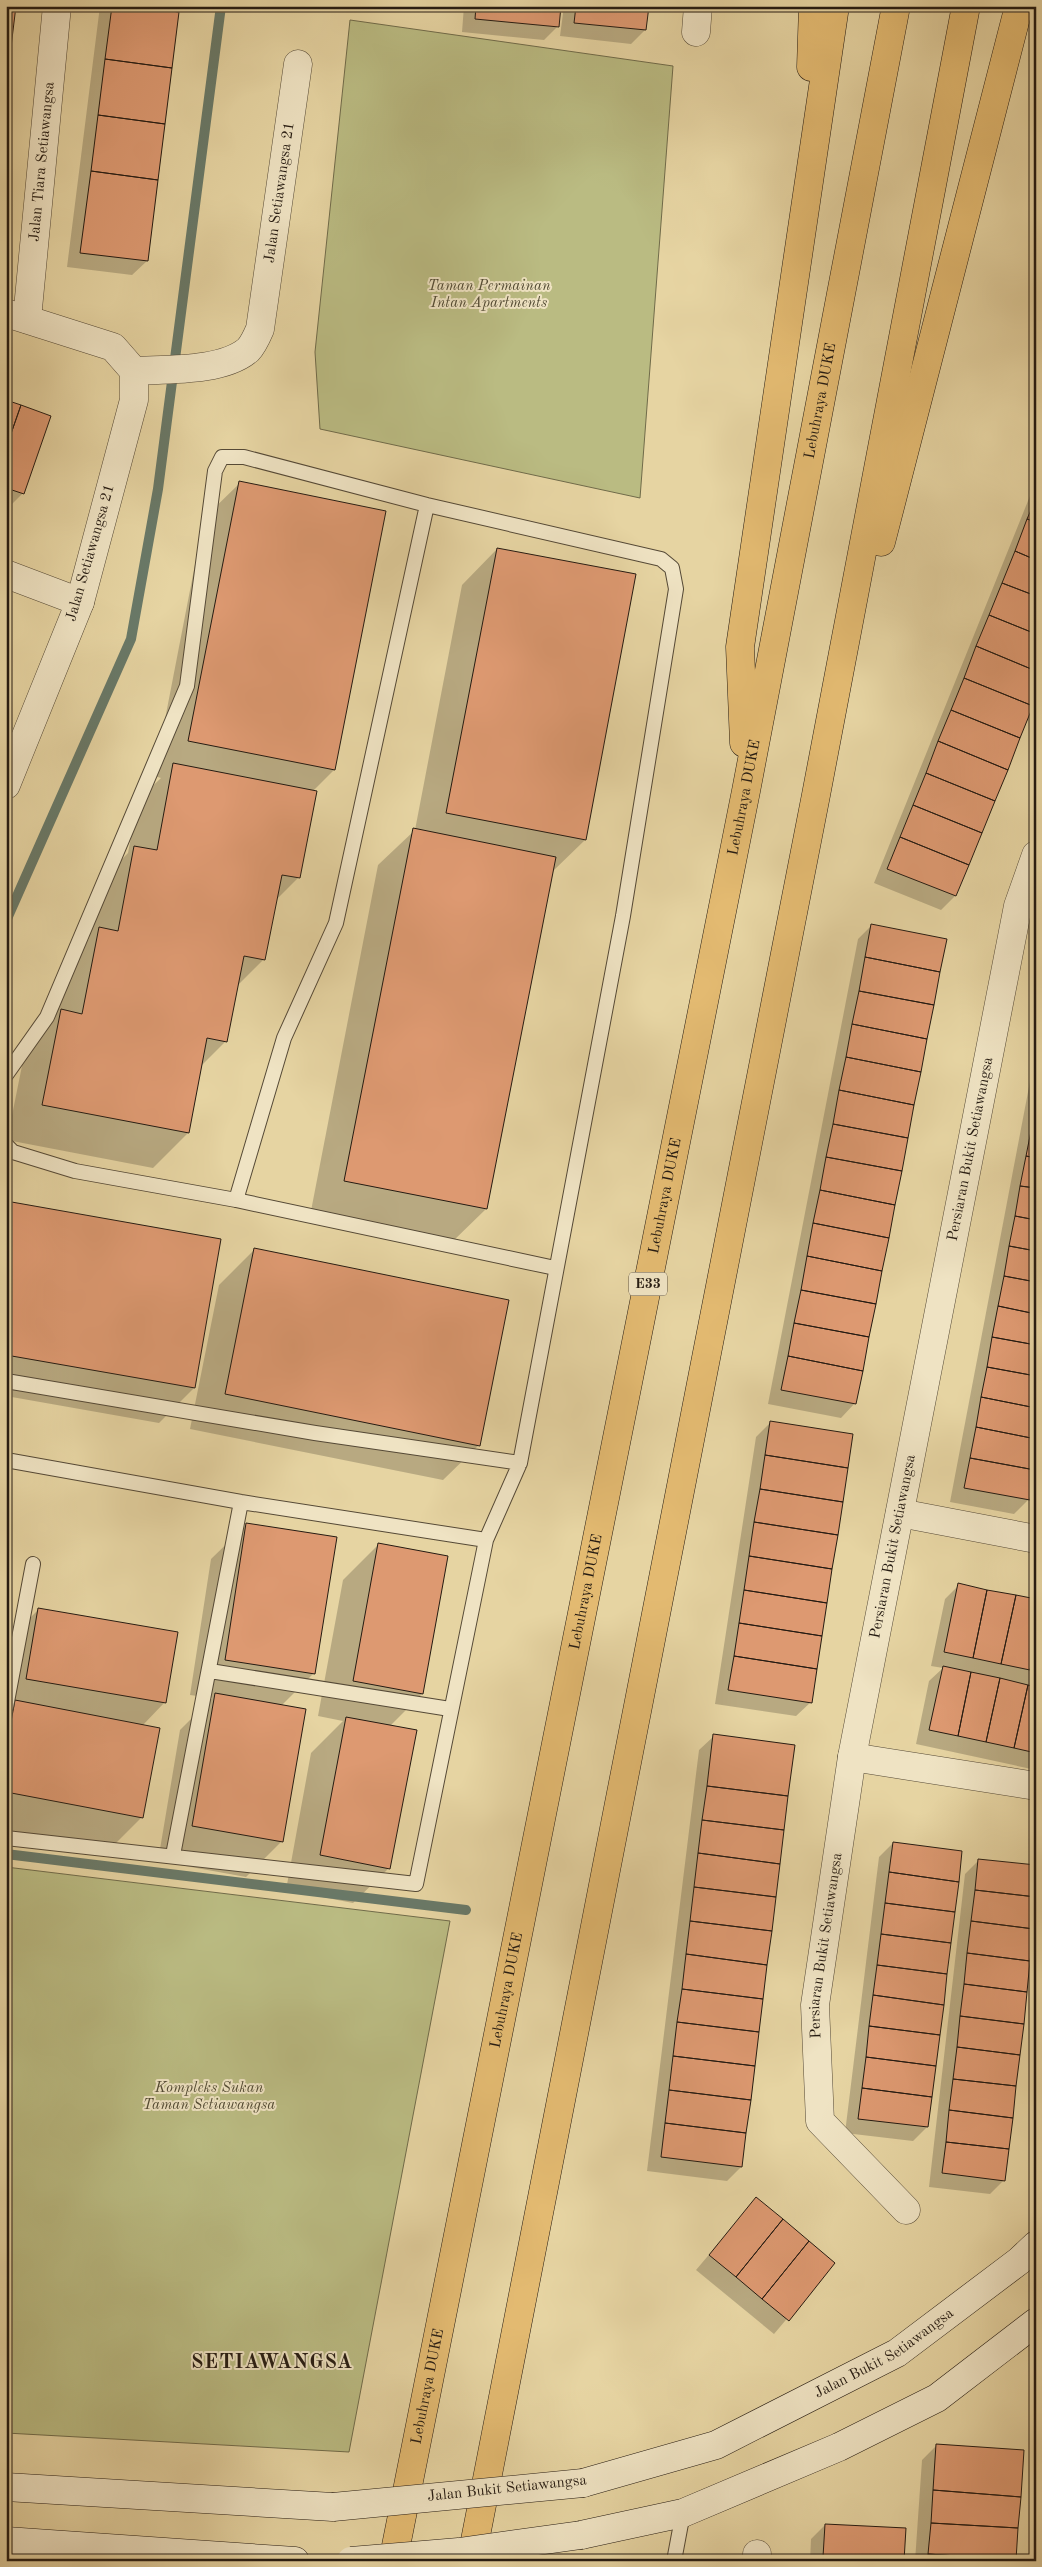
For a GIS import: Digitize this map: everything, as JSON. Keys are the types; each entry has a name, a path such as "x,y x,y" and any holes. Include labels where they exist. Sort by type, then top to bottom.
{"highway":[{"path":"805,209 813,6"},
{"path":"746,791 740,647 835,6"},
{"name":"Lebuhraya DUKE","path":"393,2561 746,791 896,6"},
{"path":"471,2561 816,795 966,6"},
{"path":"816,795 1019,6"}],"street":[{"name":"Jalan Tiara Setiawangsa","path":"17,316 57,6"},
{"name":"Jalan Setiawangsa 21","path":"6,785 80,602 134,400 146,371 203,367 234,360 250,349 260,329 298,64"},
{"path":"17,316 113,347 146,371"},
{"path":"6,574 80,602"},
{"name":"Persiaran Bukit Setiawangsa","path":"906,2210 820,2121 815,2005 852,1757 1018,906 1036,856"},
{"path":"900,1513 1036,1539"},
{"path":"852,1757 1036,1786"},
{"name":"Jalan Bukit Setiawangsa","path":"6,2487 333,2507 583,2483 716,2445 897,2353 1019,2261 1036,2245"},
{"path":"351,2561 459,2552 581,2535 683,2513 839,2447 937,2398 1036,2322"},
{"path":"6,2541 295,2561"}],"lane":[{"path":"6,1075 47,1017 187,686 214,471 222,457 244,457 428,505 660,559 672,568 676,588 623,916 555,1268 520,1463 486,1540 416,1884 173,1855 6,1838"},
{"path":"236,1200 284,1038 336,923 428,505"},
{"path":"6,1145 13,1152 75,1170 236,1200 555,1268"},
{"path":"6,1381 316,1432 520,1463"},
{"path":"6,1460 241,1502 486,1540"},
{"path":"173,1855 210,1671 241,1502"},
{"path":"6,1707 33,1564"},
{"path":"210,1671 450,1710"},
{"path":"674,2561 683,2513"}],"green space":[{"name":"Taman Permainan Intan Apartments","path":"350,20 673,66 640,498 320,429 315,352"},
{"name":"Kompleks Sukan Taman Setiawangsa","path":"6,1867 450,1921 349,2452 6,2433"}],"building":[{"path":"6,6 16,6 11,47 6,46"},
{"path":"112,6 133,6 179,12 172,68 105,59"},
{"path":"133,6 180,6 179,12"},
{"path":"476,6 561,6 559,27 475,19"},
{"path":"576,6 649,6 646,30 574,23"},
{"path":"6,46 11,47 6,94"},
{"path":"105,59 172,68 165,124 98,115"},
{"path":"98,115 165,124 158,180 91,171"},
{"path":"91,171 158,180 148,261 80,253"},
{"path":"6,400 21,405 6,448"},
{"path":"21,405 51,416 24,494 6,488 6,448"},
{"path":"239,481 386,511 335,770 188,741"},
{"path":"1036,499 1036,522 1027,519"},
{"path":"1027,519 1036,522 1036,560 1015,551"},
{"path":"497,548 636,574 586,840 446,813"},
{"path":"1015,551 1036,560 1036,596 1002,583"},
{"path":"1002,583 1036,596 1036,634 989,615"},
{"path":"989,615 1036,634 1036,671 976,646"},
{"path":"976,646 1036,671 1036,699 1033,706 964,678"},
{"path":"964,678 1033,706 1020,738 951,710"},
{"path":"951,710 1020,738 1008,770 938,741"},
{"path":"938,741 1008,770 995,801 926,773"},
{"path":"173,763 317,791 300,878 282,875 265,960 244,956 227,1042 207,1038 189,1133 42,1105 61,1009 82,1014 99,927 118,931 134,846 157,850"},
{"path":"926,773 995,801 982,833 913,805"},
{"path":"913,805 982,833 969,865 900,837"},
{"path":"413,828 556,857 487,1209 344,1181"},
{"path":"900,837 969,865 956,896 887,869"},
{"path":"871,924 947,939 940,972 865,957"},
{"path":"865,957 940,972 934,1005 859,991"},
{"path":"859,991 934,1005 927,1039 852,1024"},
{"path":"852,1024 927,1039 921,1072 846,1057"},
{"path":"846,1057 921,1072 914,1105 839,1090"},
{"path":"839,1090 914,1105 908,1138 833,1124"},
{"path":"1036,1106 1036,1126 1032,1126"},
{"path":"833,1124 908,1138 902,1171 826,1157"},
{"path":"1032,1126 1036,1126 1036,1158 1026,1156"},
{"path":"1026,1156 1036,1158 1036,1188 1020,1186"},
{"path":"826,1157 902,1171 895,1205 820,1190"},
{"path":"1020,1186 1036,1188 1036,1220 1015,1216"},
{"path":"820,1190 895,1205 889,1238 813,1223"},
{"path":"6,1201 221,1239 195,1388 6,1355"},
{"path":"1015,1216 1036,1220 1036,1251 1009,1246"},
{"path":"813,1223 889,1238 882,1271 807,1256"},
{"path":"1009,1246 1036,1251 1036,1282 1004,1276"},
{"path":"254,1248 509,1300 480,1446 225,1394"},
{"path":"807,1256 882,1271 876,1304 801,1290"},
{"path":"1004,1276 1036,1282 1036,1314 998,1306"},
{"path":"801,1290 876,1304 869,1337 794,1323"},
{"path":"998,1306 1036,1314 1036,1345 992,1337"},
{"path":"794,1323 869,1337 863,1371 788,1356"},
{"path":"992,1337 1036,1345 1036,1376 987,1367"},
{"path":"788,1356 863,1371 856,1404 781,1390"},
{"path":"987,1367 1036,1376 1036,1408 981,1397"},
{"path":"981,1397 1036,1408 1036,1439 976,1427"},
{"path":"770,1421 853,1434 848,1468 765,1455"},
{"path":"976,1427 1036,1439 1035,1470 970,1458"},
{"path":"765,1455 848,1468 843,1502 760,1489"},
{"path":"970,1458 1035,1470 1030,1500 964,1488"},
{"path":"760,1489 843,1502 838,1535 754,1522"},
{"path":"754,1522 838,1535 832,1569 749,1556"},
{"path":"246,1523 337,1537 315,1674 225,1660"},
{"path":"378,1543 448,1556 423,1694 353,1681"},
{"path":"749,1556 832,1569 827,1603 744,1590"},
{"path":"958,1583 987,1590 973,1658 944,1652"},
{"path":"744,1590 827,1603 822,1636 739,1623"},
{"path":"987,1590 1016,1595 1001,1664 973,1658"},
{"path":"1016,1595 1036,1599 1036,1641 1030,1670 1001,1664"},
{"path":"38,1608 178,1632 166,1703 26,1679"},
{"path":"739,1623 822,1636 817,1669 734,1656"},
{"path":"1036,1641 1036,1671 1030,1670"},
{"path":"734,1656 817,1669 812,1703 728,1690"},
{"path":"943,1666 971,1672 958,1736 929,1730"},
{"path":"971,1672 1000,1678 986,1742 958,1736"},
{"path":"1000,1678 1028,1685 1014,1748 986,1742"},
{"path":"1028,1685 1036,1687 1036,1753 1014,1748"},
{"path":"215,1693 306,1709 283,1842 192,1826"},
{"path":"15,1700 160,1728 143,1818 6,1792 6,1749"},
{"path":"346,1717 417,1730 390,1869 320,1855"},
{"path":"713,1734 795,1745 788,1796 707,1786"},
{"path":"707,1786 788,1796 784,1830 702,1820"},
{"path":"702,1820 784,1830 780,1864 698,1853"},
{"path":"893,1842 962,1851 959,1882 889,1872"},
{"path":"698,1853 780,1864 776,1897 694,1887"},
{"path":"978,1859 1036,1865 1036,1897 975,1890"},
{"path":"889,1872 959,1882 955,1912 885,1903"},
{"path":"694,1887 776,1897 772,1931 690,1921"},
{"path":"975,1890 1036,1897 1034,1929 971,1921"},
{"path":"885,1903 955,1912 951,1943 881,1934"},
{"path":"690,1921 772,1931 767,1965 686,1954"},
{"path":"971,1921 1034,1929 1030,1961 967,1953"},
{"path":"881,1934 951,1943 947,1974 877,1965"},
{"path":"967,1953 1030,1961 1027,1992 964,1984"},
{"path":"686,1954 767,1965 763,1999 682,1989"},
{"path":"877,1965 947,1974 944,2005 873,1995"},
{"path":"964,1984 1027,1992 1024,2024 960,2016"},
{"path":"682,1989 763,1999 759,2032 677,2022"},
{"path":"873,1995 944,2005 940,2035 869,2026"},
{"path":"960,2016 1024,2024 1020,2055 957,2047"},
{"path":"677,2022 759,2032 755,2066 673,2056"},
{"path":"869,2026 940,2035 936,2066 866,2057"},
{"path":"957,2047 1020,2055 1016,2086 953,2079"},
{"path":"673,2056 755,2066 751,2100 669,2090"},
{"path":"866,2057 936,2066 932,2097 862,2088"},
{"path":"953,2079 1016,2086 1013,2118 949,2110"},
{"path":"862,2088 932,2097 928,2127 858,2119"},
{"path":"669,2090 751,2100 746,2133 665,2123"},
{"path":"949,2110 1013,2118 1009,2149 946,2142"},
{"path":"665,2123 746,2133 742,2167 661,2157"},
{"path":"946,2142 1009,2149 1005,2181 942,2173"},
{"path":"756,2197 783,2219 736,2277 709,2255"},
{"path":"783,2219 809,2241 762,2299 736,2277"},
{"path":"809,2241 835,2263 789,2321 762,2299"},
{"path":"936,2444 1024,2450 1021,2497 933,2490"},
{"path":"933,2490 1021,2497 1018,2528 931,2523"},
{"path":"931,2523 1018,2528 1016,2560 928,2554"},
{"path":"825,2524 906,2528 904,2561 823,2557"},
{"path":"928,2554 1016,2560 1016,2561 928,2561"},
{"path":"823,2557 899,2561 823,2561"}],"waterway":[{"path":"6,921 131,639 158,489 221,6"},
{"path":"6,1854 466,1910"}],"district":[{"name":"SETIAWANGSA","path":"272,2363"}]}
